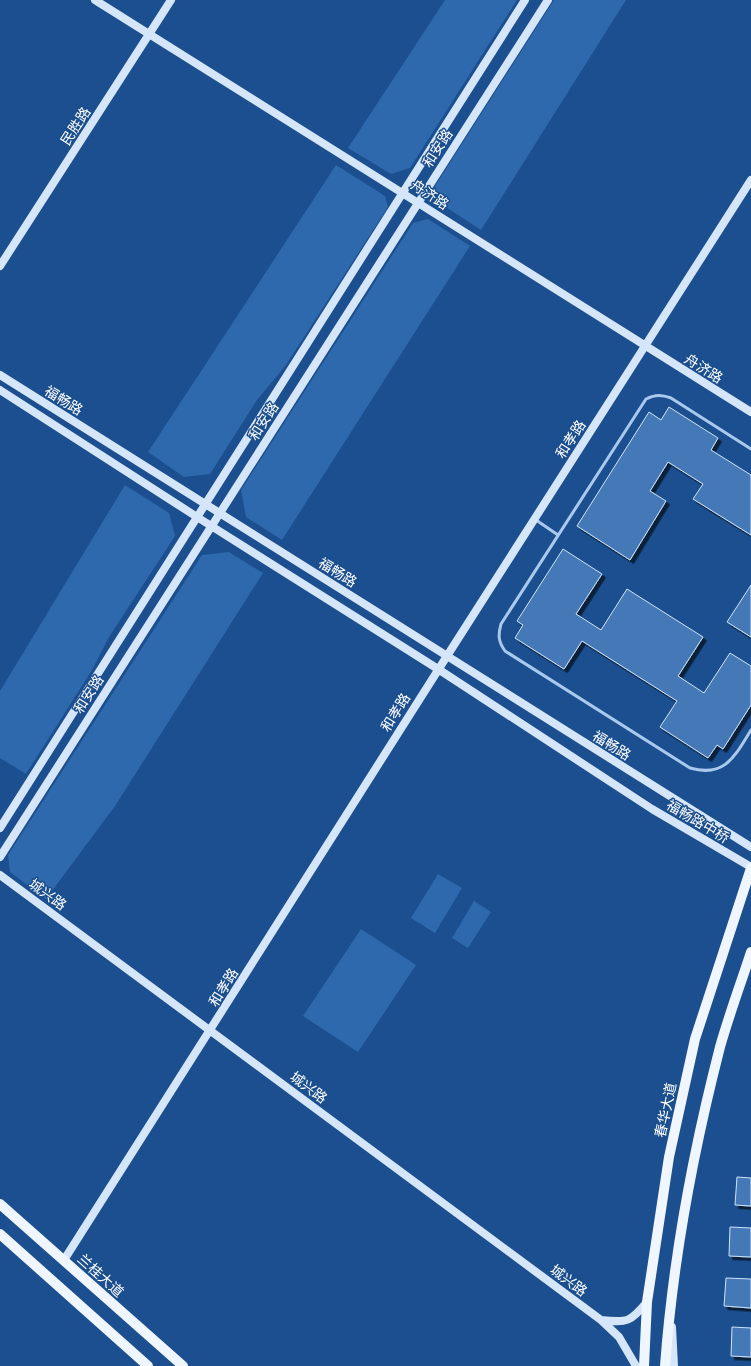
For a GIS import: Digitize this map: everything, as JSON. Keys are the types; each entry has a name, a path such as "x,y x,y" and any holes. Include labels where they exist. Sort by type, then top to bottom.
{"main road":[{"name":"舟济路","path":"94,0 751,412"},
{"name":"民胜路","path":"0,266 171,0"},
{"name":"和安路","path":"0,828 525,0"},
{"name":"和安路","path":"0,857 548,0"},
{"name":"和孝路","path":"64,1260 211,1030 446,656 751,180"},
{"name":"福畅路","path":"0,375 662,792"},
{"name":"福畅路","path":"0,390 211,526 438,669 652,809"},
{"name":"福畅路中桥","path":"662,792 751,848"},
{"name":"福畅路中桥","path":"652,809 751,868"},
{"name":"春华大道","path":"644,1366 647,1302 669,1157 695,1039 751,868"},
{"name":"城兴路","path":"0,875 602,1320 619,1338 636,1366"},
{"path":"665,1366 670,1303 693,1161 721,1046 751,952"},
{"name":"兰桂大道","path":"0,1204 183,1366"},
{"path":"0,1234 148,1366"},
{"path":"602,1320 620,1322 633,1318 647,1302"},
{"path":"670,1303 674,1366"},
{"path":"674,1354 681,1366"}],"lane":[{"path":"751,449 672,398 662,395 654,395 646,399 501,624 498,635 500,644 505,651 690,768 710,771 728,763 737,754 751,730"},
{"path":"534,519 558,535"}],"shaded area":[{"path":"445,0 517,0 410,168 391,174 348,148"},
{"path":"554,0 626,0 481,230 438,202 435,186"},
{"path":"336,165 385,196 388,207 286,365 257,400 210,474 184,477 148,452"},
{"path":"428,219 470,246 282,540 246,517 241,490 413,223"},
{"path":"125,485 169,513 175,536 109,637 92,670 26,774 0,758 0,691"},
{"path":"229,552 263,573 115,806 46,899 10,872 8,855 202,555"},
{"path":"438,874 462,888 435,933 411,918"},
{"path":"474,901 491,912 468,948 452,938"},
{"path":"361,929 416,965 358,1052 303,1016"}],"building":[{"path":"669,407 718,438 711,450 751,475 751,535 693,499 703,484 668,462 650,491 666,501 630,560 577,526 649,412 661,420"},
{"path":"563,549 602,574 576,614 601,630 627,589 703,637 678,676 704,693 730,653 751,666 751,705 723,749 717,745 708,758 660,727 677,701 582,641 564,669 515,638 523,625 517,621"},
{"path":"751,585 751,637 727,622"},
{"path":"737,1177 751,1178 751,1206 735,1205"},
{"path":"730,1227 751,1228 751,1257 729,1256"},
{"path":"726,1278 751,1279 751,1308 724,1306"},
{"path":"732,1327 751,1328 751,1357 731,1356"}]}
